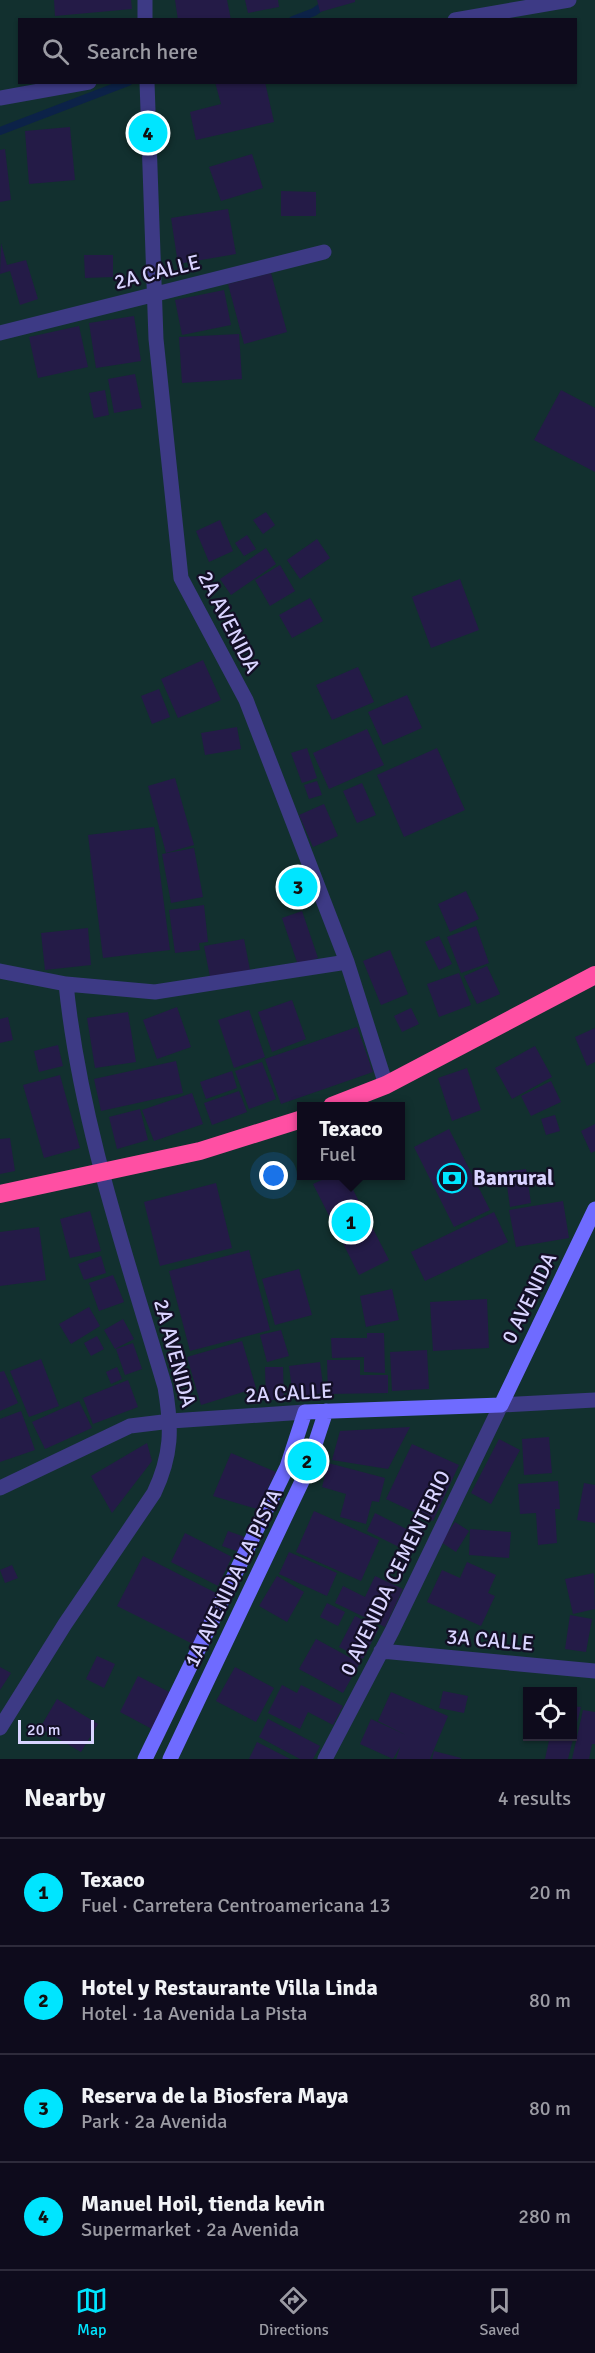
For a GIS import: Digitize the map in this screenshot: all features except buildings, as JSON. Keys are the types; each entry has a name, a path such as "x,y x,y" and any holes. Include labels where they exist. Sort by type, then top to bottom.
{"highway":[{"path":"344,1102 386,1085 595,975"},
{"path":"0,1194 200,1151 297,1121"}],"street":[{"path":"145,0 146,18"},
{"path":"466,18 569,0"},
{"path":"0,98 78,84"},
{"name":"2A AVENIDA","path":"147,84 156,339 181,578 246,700 347,962 386,1085"},
{"name":"2A CALLE","path":"0,333 324,252"},
{"path":"0,971 66,984 155,992 347,962"},
{"name":"2A AVENIDA","path":"0,1728 64,1624 154,1493 164,1473 171,1421 165,1387 101,1173 70,1028 66,984"},
{"name":"0 AVENIDA","path":"501,1405 595,1209"},
{"name":"2A CALLE","path":"0,1488 130,1426 171,1421 326,1411 595,1400"},
{"name":"0 AVENIDA CEMENTERIO","path":"325,1759 381,1651 501,1405"},
{"name":"1A AVENIDA LA PISTA","path":"170,1759 305,1475 326,1411"},
{"name":"1A AVENIDA LA PISTA","path":"145,1759 287,1467 305,1413"},
{"name":"3A CALLE","path":"381,1651 595,1671"},
{"path":"187,1672 207,1681"}],"green space":[{"path":"0,0 595,0 595,1759 0,1759"}],"waterway":[{"path":"298,18 314,12 331,0"},
{"path":"0,131 123,84"}],"place":[{"name":"Manuel Hoil, tienda kevin","path":"148,133"},
{"name":"Reserva de la Biosfera Maya","path":"298,887"},
{"name":"Banrural","path":"452,1178"},
{"name":"Texaco","path":"351,1222"},
{"name":"Hotel y Restaurante Villa Linda","path":"307,1461"}]}
